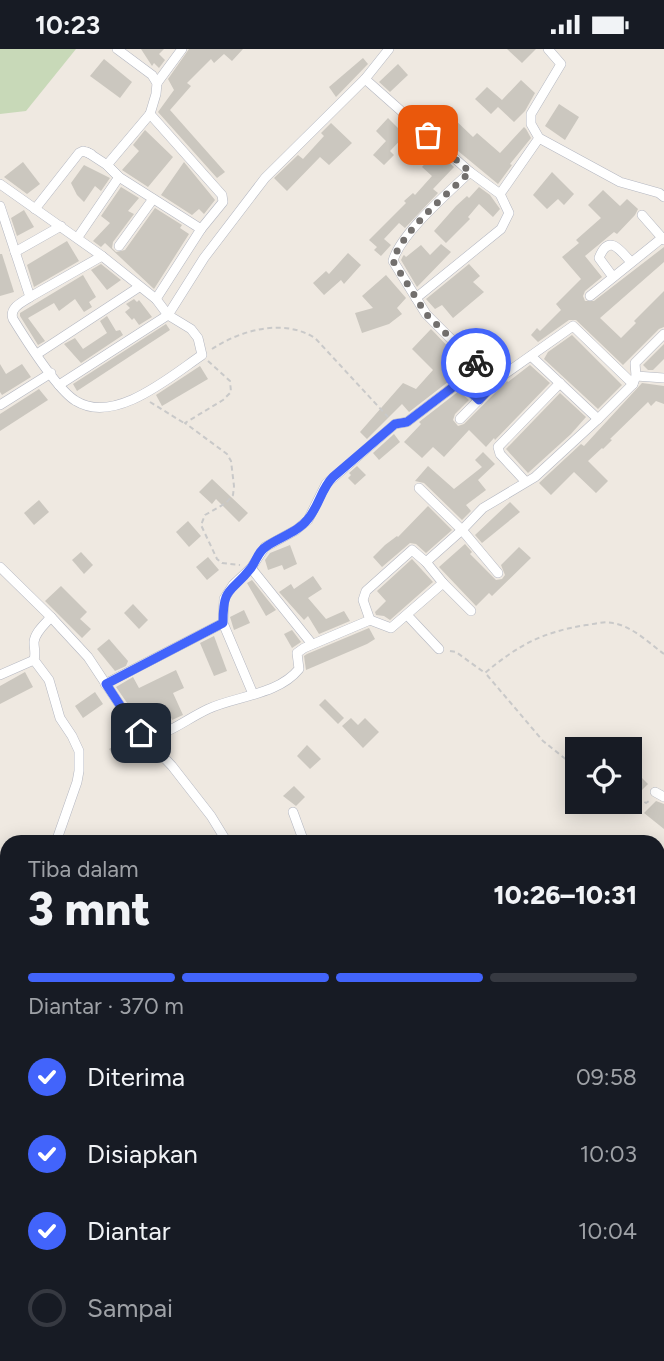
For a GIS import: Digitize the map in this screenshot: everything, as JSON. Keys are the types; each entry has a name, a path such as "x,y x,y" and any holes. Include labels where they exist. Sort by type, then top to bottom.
{"street":[{"path":"117,49 152,75 157,83"},
{"path":"107,165 150,114 157,83 182,49"},
{"path":"548,49 561,64 531,114 531,124 539,138 620,183 659,193 664,197"},
{"path":"59,385 168,315 204,258 265,178 365,79 384,51"},
{"path":"365,79 470,172 500,194 509,213 501,229 415,298"},
{"path":"150,114 222,195 223,202 201,229 156,299"},
{"path":"500,194 539,138"},
{"path":"35,209 79,153 87,152 119,177 201,229"},
{"path":"470,172 412,230 396,250 393,261 426,314 481,368 488,373 502,376"},
{"path":"78,237 119,177"},
{"path":"0,184 78,237 102,256 139,287 156,299 168,315 191,329 198,338 202,355 141,396 97,409 77,402 59,385 11,314 17,305 102,256"},
{"path":"119,246 153,199"},
{"path":"0,207 30,297"},
{"path":"590,296 663,239 642,215"},
{"path":"15,253 61,226"},
{"path":"613,277 599,258 605,247 615,246 631,262"},
{"path":"37,354 139,287"},
{"path":"460,419 502,376 573,326 634,380 664,379"},
{"path":"426,562 483,508 544,470 634,380 635,363 664,334"},
{"path":"531,356 597,419"},
{"path":"1,402 51,373"},
{"path":"525,481 500,454 498,447 560,383"},
{"path":"253,694 223,623 223,599 233,585 251,568 265,547 308,520 326,484 395,424 407,422 457,384 463,385 479,400"},
{"path":"419,488 462,530 498,573"},
{"path":"370,620 363,600 366,591 412,550 471,611"},
{"path":"251,568 312,644"},
{"path":"2,572 51,617 88,657 133,725 148,739 206,809 223,835"},
{"path":"148,739 175,730 208,709 253,694 296,674 299,669 297,653 312,644 370,620 391,628 443,583"},
{"path":"408,616 439,649"},
{"path":"0,675 34,660 37,633 51,617"},
{"path":"106,684 223,623"},
{"path":"34,660 49,680 60,718 79,751 77,782 58,835"},
{"path":"655,792 664,797"},
{"path":"293,812 301,835"}],"path":[{"path":"185,423 223,400 231,392 230,381 202,355 229,337 273,327 289,327 302,330 315,338 395,424"},
{"path":"141,396 185,423 227,454 231,461 233,495 226,503 205,515 201,527 222,563 251,568"},
{"path":"485,673 512,651 543,634 601,623 623,626 664,654"},
{"path":"439,649 456,652 485,673 543,741 565,759"},
{"path":"642,800 648,803 655,792"}],"green space":[{"path":"0,49 76,49 26,111 0,114"}],"building":[{"path":"141,49 164,49 159,54 165,60 159,68 154,63 152,66"},
{"path":"189,49 243,49 232,61 224,54 214,63 211,59 187,83 191,86 170,110 225,172 217,178 158,112 174,90 168,79"},
{"path":"507,49 536,49 522,63"},
{"path":"363,58 368,64 336,97 329,87"},
{"path":"104,59 132,82 120,98 90,76"},
{"path":"398,64 408,75 390,92 379,82"},
{"path":"521,80 535,93 525,111 514,122 498,107 491,114 475,99 487,87 502,100"},
{"path":"559,104 579,117 565,140 545,126"},
{"path":"451,116 473,137 477,133 500,153 524,127 531,138 498,184 446,141 438,130"},
{"path":"388,118 399,129 404,123 411,129 390,151 394,155 384,165 373,155 386,141 376,131"},
{"path":"331,123 352,143 329,165 320,157 287,191 274,178 298,155 303,159 324,136 321,133"},
{"path":"145,130 173,157 148,187 122,170 139,151 133,145"},
{"path":"436,151 454,167 433,189 438,193 405,228 399,223 384,239 391,245 381,256 374,250 377,247 369,240 406,203 404,201 413,193 415,195 432,176 422,167"},
{"path":"23,162 40,184 27,194 4,177"},
{"path":"184,162 215,200 204,214 199,209 192,215 161,195"},
{"path":"84,165 110,178 101,191 95,186 84,202 71,183"},
{"path":"552,172 574,194 564,205 558,199 547,209 533,195"},
{"path":"121,187 139,198 128,211 134,214 113,242 112,248 116,252 125,250 155,208 182,225 180,228 189,234 154,289 105,243 101,247 93,241 110,223 101,216"},
{"path":"479,187 490,195 500,209 493,217 479,204 468,217 470,219 446,243 434,231 456,206 467,196 469,198"},
{"path":"603,190 620,206 627,199 638,209 617,234 614,232 585,256 602,277 585,291 585,301 594,301 664,247 664,262 600,318 621,338 664,291 664,327 623,365 576,320 569,320 538,342 531,335 537,328 540,331 561,310 556,304 581,279 562,257 579,243 576,240 601,218 588,205"},
{"path":"24,210 34,227 17,236 11,218"},
{"path":"67,241 79,261 34,287 27,265"},
{"path":"441,244 451,252 417,287 401,260 403,256 406,257 421,245 430,255"},
{"path":"348,253 361,265 344,284 341,280 324,295 313,283 326,271 329,274"},
{"path":"0,254 14,292 0,296"},
{"path":"101,264 121,280 107,290 91,270"},
{"path":"469,264 480,276 473,282 484,292 453,318 442,305 435,309 426,299"},
{"path":"83,275 96,297 89,302 92,307 84,312 75,299 59,311 54,303 28,318 45,341 38,345 20,313"},
{"path":"386,275 406,298 397,308 402,314 389,324 362,333 355,313 373,308 362,296"},
{"path":"134,299 137,302 139,300 152,317 139,325 125,312 130,308 126,304"},
{"path":"107,316 116,331 120,330 123,335 81,363 64,344 75,338 83,349 107,333 100,321"},
{"path":"166,324 170,330 77,391 73,384"},
{"path":"431,329 484,384 479,390 465,378 453,378 409,412 402,404 367,439 360,432 403,383 416,389 433,370 412,349"},
{"path":"466,329 476,338 469,346 459,337"},
{"path":"572,335 622,385 598,409 544,359 548,352"},
{"path":"664,344 664,359 653,370 648,370 643,365"},
{"path":"0,364 6,374 22,364 31,377 2,395"},
{"path":"530,365 550,383 486,447 469,430 444,457 433,447 422,458 404,442 421,424 419,422 459,391 469,400 455,414 453,420 458,426 464,424 507,381"},
{"path":"200,366 208,379 162,406 156,395"},
{"path":"642,383 664,386 664,404 656,401 651,406 648,402 588,461 608,481 596,493 574,472 551,495 539,483 581,444 584,446"},
{"path":"39,389 48,400 0,431 0,414"},
{"path":"560,393 586,417 528,473 506,449"},
{"path":"394,434 400,442 379,460 373,453"},
{"path":"483,452 495,464 478,480 486,490 466,505 471,511 462,520 424,483 415,481 428,466 454,489 482,467 475,460"},
{"path":"357,466 366,475 355,485 348,478 351,475 349,473"},
{"path":"212,479 248,513 239,522 216,499 212,504 199,492"},
{"path":"39,500 49,512 34,525 24,513"},
{"path":"510,502 520,512 482,543 475,535"},
{"path":"428,506 452,530 426,553 416,544 410,543 382,567 373,557 398,537"},
{"path":"188,521 201,536 189,547 176,532"},
{"path":"465,544 472,552 470,554 496,580 505,575 501,565 519,547 531,558 492,596 489,593 476,606 439,567"},
{"path":"290,545 297,564 284,570 282,565 268,570 265,560 270,553"},
{"path":"81,552 93,565 84,574 72,560"},
{"path":"208,557 219,570 207,580 196,567"},
{"path":"412,559 433,582 390,620 376,615 375,612 386,601 377,591"},
{"path":"313,576 322,589 308,598 326,619 344,611 350,621 319,634 308,616 304,620 279,592 291,584 294,589"},
{"path":"252,580 276,610 266,616 247,583"},
{"path":"61,586 87,612 80,619 91,629 82,638 45,601"},
{"path":"133,604 148,620 139,629 124,613"},
{"path":"244,610 250,623 234,630 230,617"},
{"path":"369,628 375,639 306,670 304,656 307,654"},
{"path":"292,630 301,642 292,648 284,634"},
{"path":"214,636 227,671 214,676 200,643"},
{"path":"109,639 128,661 126,666 115,671 97,649"},
{"path":"176,670 184,688 173,693 183,715 172,720 170,715 157,722 154,715 141,723 116,687 133,677 139,688"},
{"path":"25,672 33,687 0,704 0,686"},
{"path":"95,692 103,704 83,718 75,706"},
{"path":"325,699 344,718 338,724 319,705"},
{"path":"351,718 358,725 365,718 379,732 363,748 342,726"},
{"path":"127,738 135,749 117,761 109,749"},
{"path":"307,745 321,759 310,769 297,756"},
{"path":"642,778 648,784 642,790"},
{"path":"294,786 305,797 296,806 283,796"},
{"path":"656,801 664,804 664,829 644,813"}],"way so far":[{"path":"428,135 470,172 412,230 396,250 393,261 426,314 476,363"}],"route":[{"path":"141,733 106,684 223,623 223,599 227,592 251,568 260,551 308,520 326,484 333,477 395,424 407,422 457,384 463,385 479,400 502,376 488,373 476,363"}]}
